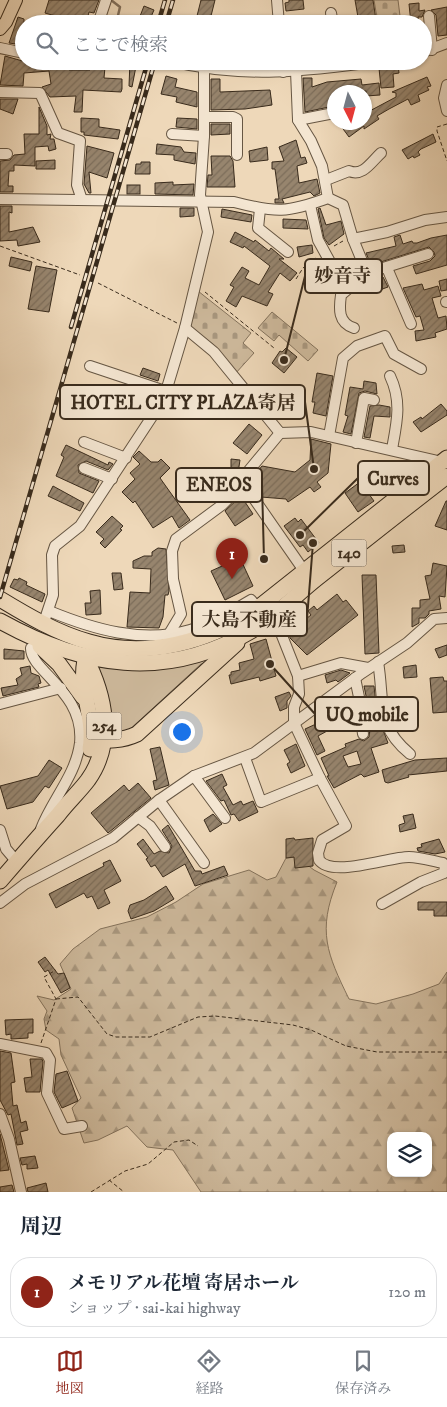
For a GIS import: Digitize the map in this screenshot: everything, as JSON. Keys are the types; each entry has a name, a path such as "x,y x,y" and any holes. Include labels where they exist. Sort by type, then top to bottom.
{"highway":[{"name":"140","path":"3,601 112,663 165,661 206,652 252,630 273,613 308,577 446,465"},
{"name":"140","path":"0,621 29,642 60,650 149,649 190,640 226,621 258,608 308,577"},
{"path":"98,739 127,739 137,734 252,630"},
{"path":"29,642 59,664 85,700"},
{"name":"254","path":"87,649 82,677 85,700 91,723 98,739"},
{"name":"254","path":"0,881 92,774 98,739 101,692 87,649"}],"main road":[{"path":"3,25 16,0"}],"street":[{"path":"101,15 106,0"},
{"path":"277,0 278,15"},
{"path":"0,39 3,25"},
{"path":"432,49 447,43"},
{"path":"0,48 15,51"},
{"path":"204,70 204,136 200,202 208,232 185,328 166,391 159,406 80,526 55,546 52,555 53,595 47,615 108,632 148,636 189,631 226,621"},
{"path":"236,70 256,73 302,70"},
{"path":"296,71 298,120 311,141 326,180 328,198"},
{"path":"447,85 444,98 447,111"},
{"path":"0,92 40,93 58,133 80,141 77,185 82,200"},
{"path":"298,120 327,114"},
{"path":"204,116 233,116 237,119 237,155"},
{"path":"172,134 204,136"},
{"path":"326,180 349,171 355,174 360,173 381,153"},
{"path":"0,199 234,202 260,209 287,211 328,198 343,205 353,239 367,273"},
{"path":"310,205 318,240 335,271"},
{"path":"260,209 258,228 288,252"},
{"path":"353,239 386,232 425,220 447,217"},
{"path":"354,328 347,326 341,318 339,309 341,295 367,273 428,254"},
{"path":"387,268 411,324"},
{"path":"185,328 214,352 280,432"},
{"path":"329,436 343,358 357,346 385,336 394,354 421,370"},
{"path":"90,366 166,391"},
{"path":"390,376 398,394 392,449"},
{"path":"356,442 364,398 374,400"},
{"path":"169,634 181,614 173,579 172,551 176,539 222,505 236,491 242,480 280,432 297,431 329,436 392,449 446,465"},
{"path":"84,442 126,458"},
{"path":"84,468 112,479"},
{"path":"242,480 308,577"},
{"path":"273,613 298,676 299,694 294,707 294,723 320,778 346,826 322,840 318,853 322,865 328,867 356,866 408,857 443,863 445,866 444,873 421,882 382,904"},
{"path":"0,903 25,884 112,838 158,800 194,776 245,758 368,668 406,643 434,619 447,618"},
{"path":"29,642 31,654 61,688 72,704 80,724 79,745 67,780 47,813 38,838"},
{"path":"378,662 387,727 392,738 410,754"},
{"path":"298,676 341,663 368,668"},
{"path":"355,678 364,721 362,726 364,734"},
{"path":"0,704 61,688"},
{"path":"245,758 261,802 320,778"},
{"path":"194,776 225,818"},
{"path":"158,800 204,863"},
{"path":"138,817 150,826 165,847"},
{"path":"0,830 6,849 17,862"},
{"path":"0,1044 46,1053 50,1060 47,1093 64,1128 82,1126"},
{"path":"0,1114 9,1139 21,1192"}],"path":[{"path":"447,124 437,127 436,131 447,161"},
{"path":"0,246 80,275"},
{"path":"98,282 185,328"},
{"path":"195,287 274,348"},
{"path":"40,1051 42,1036 56,999 44,977 56,970"},
{"path":"56,999 78,997 107,1034 116,1037 150,1037 198,1017 215,1016 293,1025 311,1030 346,1046 377,1052 447,1052"},
{"path":"91,1192 125,1171 148,1164 174,1142 189,1140 198,1146"},
{"path":"109,1180 124,1192"}],"green space":[{"path":"374,0 398,0 400,15 376,15"},
{"path":"198,291 251,333 243,343 254,353 235,374 214,345 188,325"},
{"path":"272,312 318,350 308,361 279,335 274,341 258,328"},
{"path":"220,652 210,662 201,664 128,731 108,735 96,667 143,670"},
{"path":"297,857 314,870 337,882 327,915 327,942 335,969 349,999 376,1004 413,994 439,984 447,972 447,1192 201,1192 173,1150 147,1147 127,1126 98,1140 84,1143 72,1108 81,1098 61,1055 59,1039 46,1030 44,1019 47,1011 37,996 54,1000 71,989 60,964 73,949 100,929 147,917 176,902 203,884 249,870 267,880 276,877 286,858"}],"building":[{"path":"49,0 99,0 94,13 89,12 88,15 52,15 45,13"},
{"path":"201,0 215,0 211,15 197,15"},
{"path":"289,0 303,0 304,9 286,11 285,3 289,2"},
{"path":"355,0 373,0 375,15 358,15"},
{"path":"419,3 419,11 425,10 423,15 410,15 409,4"},
{"path":"144,6 154,10 152,15 140,15"},
{"path":"447,7 447,35 438,36 436,15 431,10"},
{"path":"15,26 15,44 9,43"},
{"path":"5,56 15,59 15,70 105,70 104,78 122,79 121,92 83,90 82,112 74,112 76,96 50,97 42,87 51,84 49,71 24,73 23,86 0,85"},
{"path":"130,70 135,70 132,87 129,86"},
{"path":"379,70 399,70 399,73 393,74 394,87 381,88"},
{"path":"166,76 177,79 175,87 197,92 197,107 176,102 177,97 161,94"},
{"path":"427,77 431,86 427,87 429,90 418,95 420,101 411,105 408,99 377,116 379,119 372,124 372,110 396,97 396,93 392,92"},
{"path":"303,78 312,78 312,87 327,82 361,79 362,85 327,85 327,107 305,112"},
{"path":"211,79 220,79 220,92 270,90 272,105 245,109 211,110"},
{"path":"379,83 380,95 372,96 372,85 362,85"},
{"path":"0,99 18,99 13,114 0,109"},
{"path":"39,107 47,126 47,135 51,134 50,139 54,139 56,149 49,151 48,146 35,147 35,166 14,165 14,171 9,171 8,186 13,186 13,192 0,192 0,161 10,160 14,155 25,154 24,134 39,134"},
{"path":"81,118 99,119 99,127 120,130 118,139 84,135 84,132 81,132"},
{"path":"177,118 197,119 197,129 176,127"},
{"path":"211,124 230,124 230,134 211,135"},
{"path":"344,130 359,130 349,137"},
{"path":"433,134 436,142 421,149 418,152 420,155 408,159 402,150"},
{"path":"296,140 301,158 305,157 307,163 297,166 299,183 317,179 320,193 314,196 310,192 282,199 284,203 275,203 275,199 279,199 275,169 272,169 272,162 284,161 279,147"},
{"path":"157,144 181,147 184,152 196,153 195,164 174,160 174,155 156,154"},
{"path":"87,146 114,153 107,178 89,172 91,193 89,193 84,184"},
{"path":"267,147 268,160 250,162 249,151"},
{"path":"211,156 230,156 233,161 235,187 207,187 208,175 212,175"},
{"path":"55,160 55,169 36,169 36,161"},
{"path":"141,162 150,162 150,174 135,174 136,164 141,164"},
{"path":"173,182 173,185 194,184 193,195 155,194 155,183"},
{"path":"127,185 140,185 140,194 127,194"},
{"path":"0,206 12,206 12,213 9,212 9,232 33,227 40,242 18,246 17,240 0,241"},
{"path":"180,208 194,208 194,216 180,217"},
{"path":"320,208 326,225 341,221 344,234 329,245 324,238 318,209"},
{"path":"222,209 252,215 251,222 221,217"},
{"path":"283,219 306,220 308,229 283,228"},
{"path":"235,232 254,242 255,240 269,251 271,248 284,259 279,259 297,273 290,281 280,273 268,292 273,294 267,306 242,296 236,307 226,301 234,287 230,285 242,267 249,271 245,278 259,285 270,266 244,246 243,248 230,242"},
{"path":"400,235 403,244 412,241 417,243 447,235 447,265 416,274 413,266 430,261 435,256 429,247 371,265 366,253 396,246 394,237"},
{"path":"312,245 313,253 299,257 297,247"},
{"path":"11,257 32,262 30,271 9,266"},
{"path":"36,266 57,270 49,312 28,309"},
{"path":"383,277 388,287 374,292 370,282"},
{"path":"447,279 447,290 441,291 439,281"},
{"path":"422,284 424,290 438,286 441,296 432,298 438,318 446,316 447,329 435,333 436,337 416,341 415,331 424,330 420,316 416,317 403,288"},
{"path":"286,348 297,357 284,373 272,363 280,351 282,352"},
{"path":"143,368 160,374 158,381 140,375"},
{"path":"317,373 333,376 326,416 313,413 315,402 312,402"},
{"path":"364,381 376,383 377,394 365,391 359,393 351,434 343,432 348,416 345,415 350,387 363,389"},
{"path":"105,385 114,388 114,385 154,400 147,412 116,400 108,400 108,402 100,399"},
{"path":"441,404 447,411 447,415 421,432 413,422 421,417 422,419"},
{"path":"370,406 390,407 390,417 374,416 370,438 364,437"},
{"path":"249,424 262,435 247,454 233,443"},
{"path":"311,439 331,444 328,473 317,482 321,487 314,492 310,487 288,502 286,499 261,497 261,491 251,479 262,466 295,472 310,460"},
{"path":"66,445 108,465 109,462 113,464 108,470 86,461 78,465 79,473 99,481 93,493 56,476 64,457 61,455"},
{"path":"139,451 151,462 158,462 161,459 170,468 160,478 190,520 179,528 172,516 153,528 135,501 133,503 122,492 135,479 130,473 140,464 133,457"},
{"path":"231,459 240,460 238,473 231,473"},
{"path":"360,482 374,501 358,512 345,493"},
{"path":"53,486 84,503 80,511 48,496"},
{"path":"241,496 253,514 235,526 225,511"},
{"path":"447,501 447,530 435,526"},
{"path":"112,516 123,526 120,529 122,530 105,548 100,543 104,539 96,532"},
{"path":"295,518 298,522 301,519 319,543 308,552 303,545 300,547 284,526"},
{"path":"404,545 405,552 393,553 392,546"},
{"path":"158,548 166,549 169,591 168,595 165,595 163,617 159,628 127,627 130,592 150,593 151,569 133,568 133,561 144,556 152,556 152,552"},
{"path":"240,558 253,586 225,600 211,571"},
{"path":"433,563 447,566 445,597 439,596 441,609 429,611 425,618 419,618 419,623 412,627 412,608 420,608 420,600 430,599 425,576 431,575"},
{"path":"112,573 121,573 123,589 114,590"},
{"path":"362,575 376,575 379,653 365,654"},
{"path":"19,578 27,582 26,585 45,594 42,602 10,587 14,579 18,580"},
{"path":"100,590 101,614 86,615 85,603 91,603 90,591"},
{"path":"337,594 343,602 346,600 358,615 307,655 290,638 289,632 311,615 308,611 314,606 317,610"},
{"path":"266,639 276,676 260,681 259,677 231,684 229,675 231,675 231,672 240,670 239,663 254,659 250,644"},
{"path":"447,645 447,655 439,658 435,649"},
{"path":"4,649 24,651 24,659 4,659"},
{"path":"416,665 417,677 404,678 403,667"},
{"path":"30,666 31,673 39,676 41,683 38,684 39,687 3,696 1,688 18,685 16,679 22,675 20,668"},
{"path":"341,670 350,673 338,682 336,680 327,683 325,675"},
{"path":"443,677 444,681 447,681 447,712 433,713 430,678"},
{"path":"364,686 374,686 377,714 388,743 371,748 379,772 364,777 361,774 334,788 327,776 329,776 321,758 346,747 345,744 359,739 364,741 369,737 371,720","holes":["357,751 361,764 348,767 343,756"]},
{"path":"289,692 291,696 287,701 287,708 280,711 275,697"},
{"path":"354,706 357,720 348,723 347,720 318,736 325,751 317,755 305,729 316,724 317,726"},
{"path":"296,744 305,766 291,773 287,764 290,762 284,750"},
{"path":"160,747 169,785 155,790 153,781 157,780 150,749"},
{"path":"447,758 447,771 408,775 409,777 388,783 385,782 382,770 415,760"},
{"path":"49,760 62,768 49,788 45,786 33,802 7,809 0,786 38,776"},
{"path":"222,774 227,785 223,787 233,805 241,801 243,805 253,801 258,812 239,821 234,814 231,815 224,800 221,801 206,781"},
{"path":"138,783 151,798 108,833 91,813 124,785 129,791"},
{"path":"213,814 222,824 210,832 204,820"},
{"path":"413,814 416,828 400,832 399,825 405,823 403,816"},
{"path":"168,825 195,871 201,871 202,874 224,866 228,875 195,886 185,864 163,877 155,865 151,867 146,859 148,858 137,844 143,839 154,854 160,851 169,853 172,846 162,830"},
{"path":"294,838 295,840 313,838 313,866 295,868 294,857 286,858 286,839"},
{"path":"439,839 445,852 435,854 418,851 417,848 422,847 421,844"},
{"path":"110,860 121,881 104,890 110,903 98,909 92,896 87,898 84,893 56,908 49,894 104,866 103,863"},
{"path":"166,886 174,899 154,911 131,919 128,911 130,905 144,900"},
{"path":"418,902 447,902 447,916 434,916 434,910 418,910"},
{"path":"45,957 58,974 64,973 70,988 61,993 48,970 45,972 38,962"},
{"path":"33,1019 33,1033 28,1033 28,1038 11,1039 11,1034 6,1035 5,1020"},
{"path":"0,1051 11,1053 15,1082 11,1083 13,1106 17,1105 21,1123 26,1121 28,1130 20,1132 23,1144 17,1145 11,1114 8,1115 0,1100"},
{"path":"30,1059 42,1059 43,1062 40,1092 26,1092 24,1078 32,1077"},
{"path":"67,1071 78,1101 62,1108 54,1092 56,1074"},
{"path":"0,1134 9,1170 0,1171"},
{"path":"35,1156 38,1168 27,1169 27,1164 22,1165 20,1158"},
{"path":"46,1183 48,1192 28,1192 27,1188"},
{"path":"12,1185 14,1192 0,1192 0,1187"}],"waterway":[{"path":"111,0 120,7 118,15"}],"railway":[{"path":"161,15 165,0"},
{"path":"169,15 173,0"},
{"path":"71,327 145,70"},
{"path":"0,597 152,70"}],"place":[{"name":"妙音寺","path":"284,360"},
{"name":"HOTEL CITY PLAZA寄居","path":"314,469"},
{"name":"Curves","path":"300,535"},
{"name":"大島不動産","path":"313,543"},
{"name":"ENEOS","path":"264,559"},
{"name":"メモリアル花壇 寄居ホール","path":"232,579"},
{"name":"UQ mobile","path":"270,664"}]}
